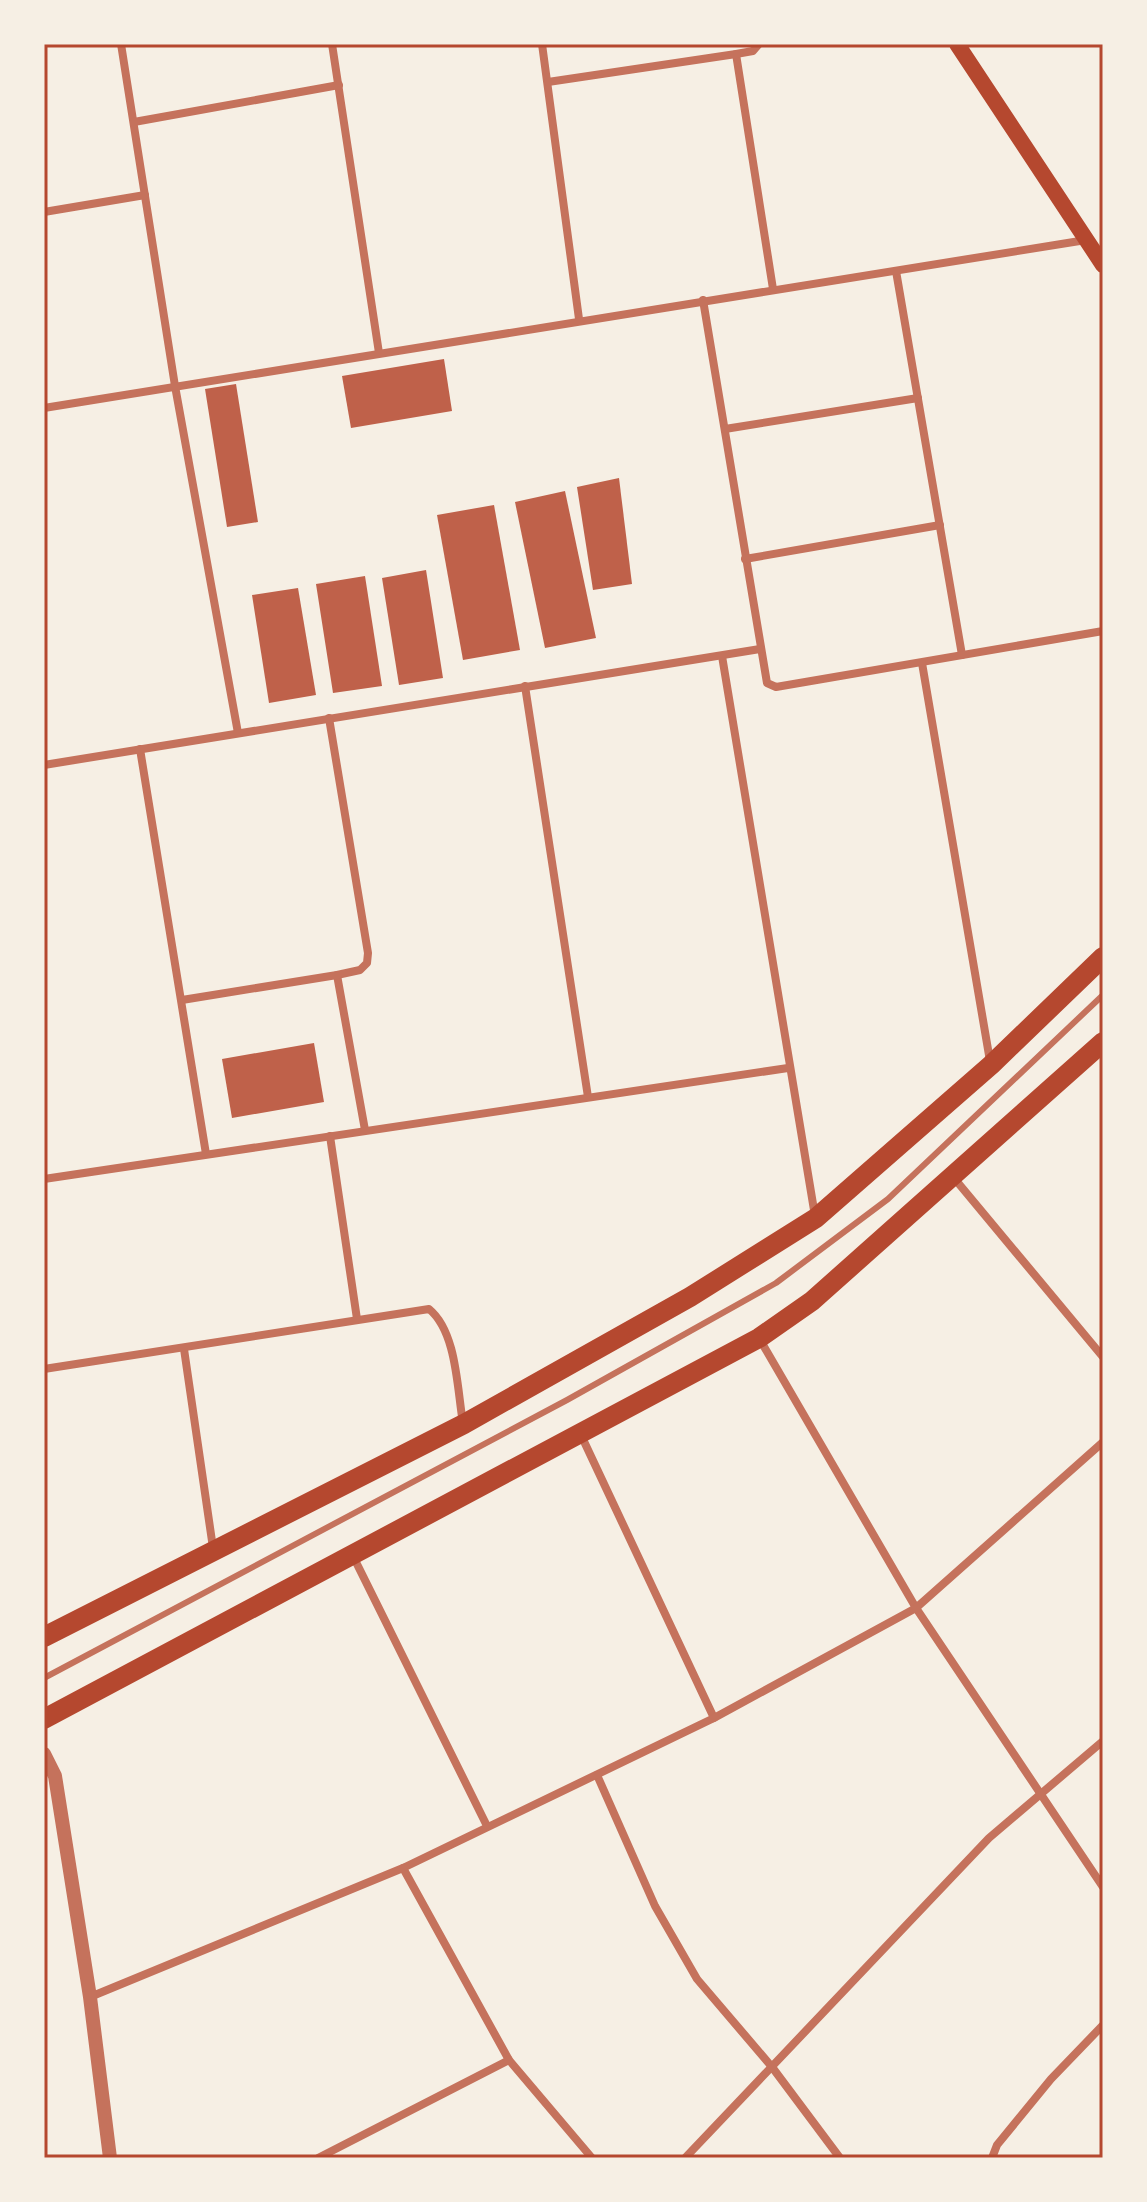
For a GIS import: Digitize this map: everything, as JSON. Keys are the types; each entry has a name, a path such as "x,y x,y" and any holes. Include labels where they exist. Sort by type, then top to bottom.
{"main road":[{"path":"957,44 1103,265"},
{"path":"44,1637 464,1424 690,1297 816,1218 991,1065 1103,957"},
{"path":"44,1719 351,1552 759,1338 812,1301 954,1178 1103,1042"}],"street":[{"path":"121,44 175,386 238,733"},
{"path":"332,44 379,353"},
{"path":"542,44 579,319"},
{"path":"548,82 753,51 759,44"},
{"path":"736,54 773,289"},
{"path":"134,122 339,85"},
{"path":"44,212 145,195"},
{"path":"44,408 1086,239"},
{"path":"896,271 962,655"},
{"path":"703,300 767,683 776,687 1103,631"},
{"path":"725,429 918,398"},
{"path":"745,559 940,525"},
{"path":"45,762 760,649"},
{"path":"722,656 788,1068 816,1218"},
{"path":"922,663 991,1065"},
{"path":"525,686 588,1097"},
{"path":"182,1000 337,975 360,970 367,963 368,953 329,718"},
{"path":"140,749 206,1154"},
{"path":"337,975 365,1130"},
{"path":"44,1179 788,1068"},
{"path":"330,1136 357,1319"},
{"path":"954,1178 1103,1357"},
{"path":"44,1369 429,1309 440,1319 464,1424"},
{"path":"759,1338 916,1608 1103,1887"},
{"path":"184,1349 214,1553"},
{"path":"579,1431 714,1718"},
{"path":"90,1997 403,1868 714,1718 916,1608 1103,1442"},
{"path":"351,1552 487,1826"},
{"path":"685,2158 989,1838 1103,1741"},
{"path":"44,1754 55,1776 90,1997 110,2158"},
{"path":"597,1775 655,1906 697,1979 772,2067 840,2158"},
{"path":"403,1868 509,2060 592,2158"},
{"path":"992,2158 997,2145 1051,2079 1103,2025"},
{"path":"318,2158 509,2060"}],"lane":[{"path":"44,1678 567,1400 776,1283 888,1199 1103,995"}],"building":[{"path":"444,359 452,411 351,428 342,376"},
{"path":"236,384 258,522 227,527 205,389"},
{"path":"619,478 632,584 593,590 577,487"},
{"path":"565,491 596,638 545,648 515,502"},
{"path":"494,505 520,650 463,660 437,515"},
{"path":"426,570 443,678 399,685 382,578"},
{"path":"365,576 382,686 333,693 316,584"},
{"path":"298,588 316,695 269,703 252,595"},
{"path":"314,1043 324,1102 232,1118 222,1059"}]}
